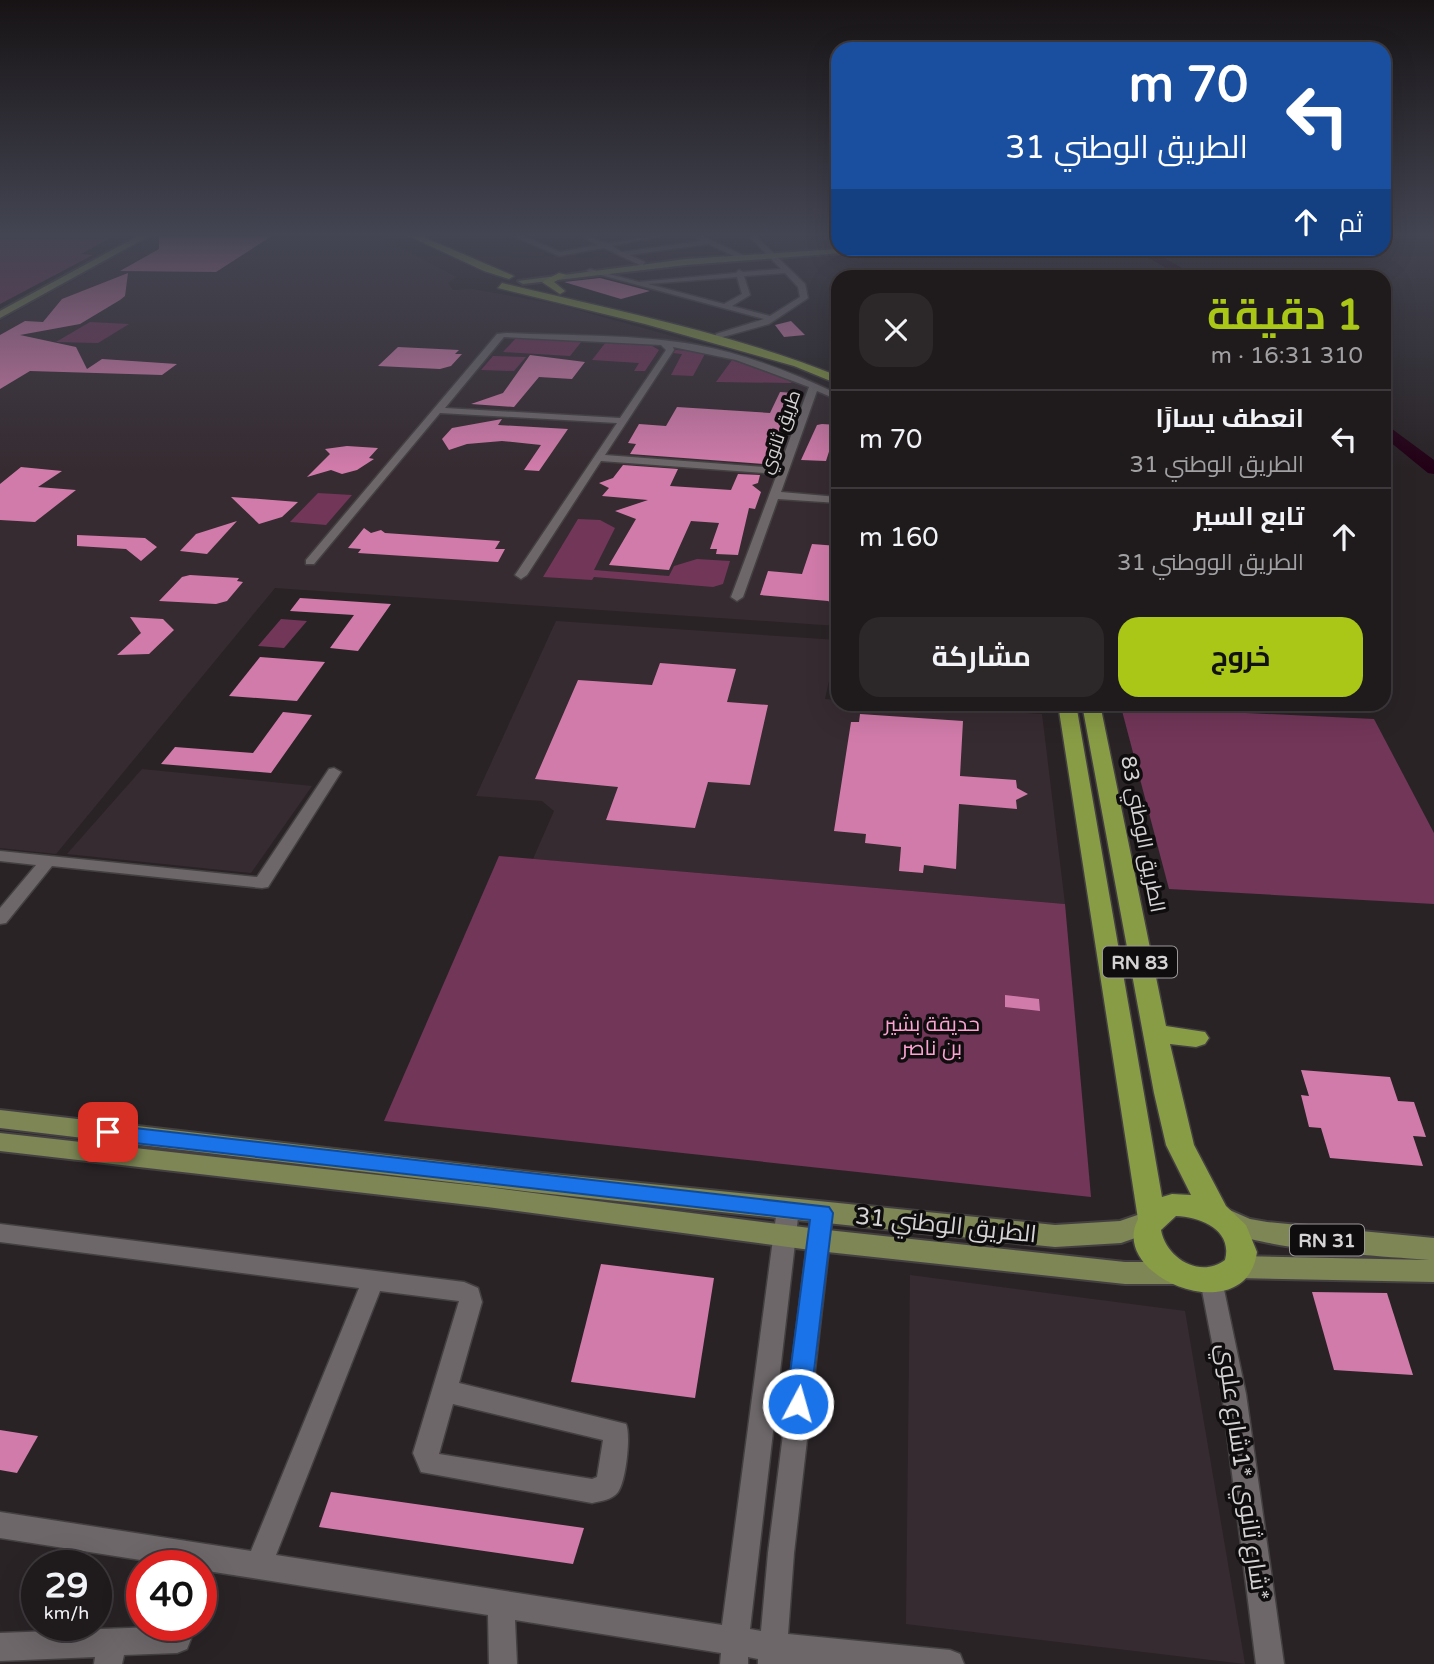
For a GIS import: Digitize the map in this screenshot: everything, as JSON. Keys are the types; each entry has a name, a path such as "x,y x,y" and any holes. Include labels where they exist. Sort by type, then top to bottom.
{"highway":[{"path":"617,314 797,364 831,377"},
{"path":"638,314 831,371"},
{"name":"RN 83","path":"1068,711 1150,1220"},
{"name":"الطريق الوطني 83","path":"1092,711 1155,1034 1180,1145 1218,1216"},
{"path":"1155,1034 1196,1038"},
{"path":"1172,1205 1201,1207 1218,1216 1241,1242 1243,1255 1238,1267 1229,1276 1211,1280 1177,1273 1152,1252 1147,1239 1150,1220 1172,1205"}],"main road":[{"name":"الطريق الوطني 31","path":"0,1119 325,1158 787,1222 822,1213 1055,1236 1121,1232 1150,1220"},
{"path":"0,1142 787,1222 818,1240 1125,1273 1177,1273"},
{"name":"RN 31","path":"1218,1216 1245,1229 1267,1233 1434,1249"},
{"name":"RN 31","path":"1238,1267 1434,1271"}],"street":[{"path":"751,314 772,319"},
{"path":"719,336 772,319 780,314"},
{"name":"طريق ثانوي","path":"438,410 503,336 662,343 705,349 780,372 814,386 737,597"},
{"path":"522,575 670,350 669,346 662,343"},
{"path":"814,386 831,394"},
{"path":"310,562 438,410 623,421"},
{"path":"598,458 783,471"},
{"path":"774,495 831,499"},
{"path":"0,856 262,883 334,772"},
{"path":"0,919 47,862"},
{"path":"772,1655 822,1213"},
{"path":"735,1653 787,1222"},
{"path":"0,1233 373,1280 470,1295 471,1302 426,1453 430,1464 592,1490 602,1489 609,1482 617,1432 445,1391"},
{"path":"258,1567 373,1280"},
{"name":"شارع ثانوي *1شارع علوي*","path":"1211,1280 1234,1394 1270,1664"},
{"path":"0,1525 501,1605 735,1653 950,1664"},
{"path":"501,1605 503,1664"},
{"path":"0,1647 110,1652 167,1641"}],"shaded area":[{"path":"13,314 591,314 802,375 831,389 831,626 275,588 56,854 0,848 0,321"},
{"path":"556,621 831,640 831,672 825,699 831,699 831,711 996,711 1042,714 1065,904 533,859 554,811 542,801 476,796"},
{"path":"142,769 312,786 251,873 67,854"},
{"path":"910,1275 1185,1311 1245,1664 906,1624"}],"green space":[{"path":"90,322 129,324 98,343 56,342"},
{"path":"517,337 582,341 570,356 503,352"},
{"path":"606,342 649,344 659,350 645,371 634,371 639,363 592,360"},
{"path":"675,350 706,352 693,376 671,375 682,354 673,353"},
{"path":"493,356 526,357 514,371 481,370"},
{"path":"732,360 787,379 792,383 716,382"},
{"path":"318,493 352,495 326,525 290,522"},
{"path":"578,519 600,520 615,528 594,570 669,576 674,566 697,559 730,561 723,584 713,587 594,577 592,580 543,577"},
{"path":"281,619 307,621 284,648 258,646"},
{"path":"1122,711 1205,711 1374,719 1434,833 1434,904 1169,889"},
{"name":"حديقة بشير بن ناصر","path":"499,856 1065,904 1091,1197 384,1121"}],"building":[{"path":"50,314 97,314 80,324 20,335 76,347 87,369 102,359 177,364 162,375 30,371 0,389 0,335 25,321 43,322"},
{"path":"791,321 805,335 784,337 775,325"},
{"path":"398,347 459,350 455,354 462,354 451,366 440,369 378,366"},
{"path":"530,355 585,362 572,379 539,377 514,407 471,404 503,393"},
{"path":"780,392 794,393 794,398 764,464 630,454 636,444 628,443 639,424 666,426 677,407 770,413"},
{"path":"502,419 498,425 568,429 539,471 524,470 541,445 502,441 467,444 449,450 442,439 452,428"},
{"path":"817,425 831,425 831,445 826,461 801,460"},
{"path":"347,446 378,448 369,458 374,459 357,470 342,474 331,470 307,477 330,454 325,449"},
{"path":"623,465 678,469 670,486 731,490 738,474 760,475 758,483 752,485 761,492 755,509 749,508 738,555 716,554 717,549 710,549 719,523 691,521 669,570 609,565 636,519 615,511 648,500 602,496 609,488 599,483 613,478"},
{"path":"21,467 62,471 38,487 76,490 35,522 0,520 0,484"},
{"path":"231,497 298,502 282,517 259,524"},
{"path":"237,521 207,554 180,551 196,534"},
{"path":"364,528 371,533 381,530 385,533 500,541 495,549 505,549 498,562 358,553 361,549 348,548"},
{"path":"77,535 145,538 157,547 141,561 126,549 77,546"},
{"path":"812,544 831,545 831,603 760,595 768,571 802,574"},
{"path":"190,575 239,578 237,581 243,582 227,601 216,604 159,601 182,577"},
{"path":"300,598 391,604 358,651 330,648 354,615 290,611"},
{"path":"130,617 163,619 174,630 149,654 117,655 141,633"},
{"path":"260,657 325,662 297,701 229,696"},
{"path":"660,663 736,669 727,702 768,705 750,785 708,782 695,828 606,820 618,787 535,779 578,680 652,685"},
{"path":"283,712 312,715 271,773 161,764 175,747 253,753"},
{"path":"860,714 963,721 960,776 1016,780 1017,788 1028,794 1016,800 1017,809 959,804 956,869 924,865 923,873 899,871 901,847 865,843 866,834 834,831 851,722 859,722"},
{"path":"1005,995 1039,999 1040,1011 1005,1007"},
{"path":"1301,1070 1390,1077 1398,1101 1414,1102 1426,1137 1413,1136 1423,1166 1330,1158 1321,1128 1309,1127 1301,1095 1309,1096"},
{"path":"601,1264 714,1278 695,1398 571,1382"},
{"path":"1312,1292 1387,1293 1413,1375 1334,1370"},
{"path":"0,1430 38,1436 17,1473 0,1470"},
{"path":"331,1492 584,1528 573,1564 319,1527"}],"waterway":[{"path":"1391,434 1434,469"}],"route":[{"path":"108,1132 822,1213 798,1404"}]}
